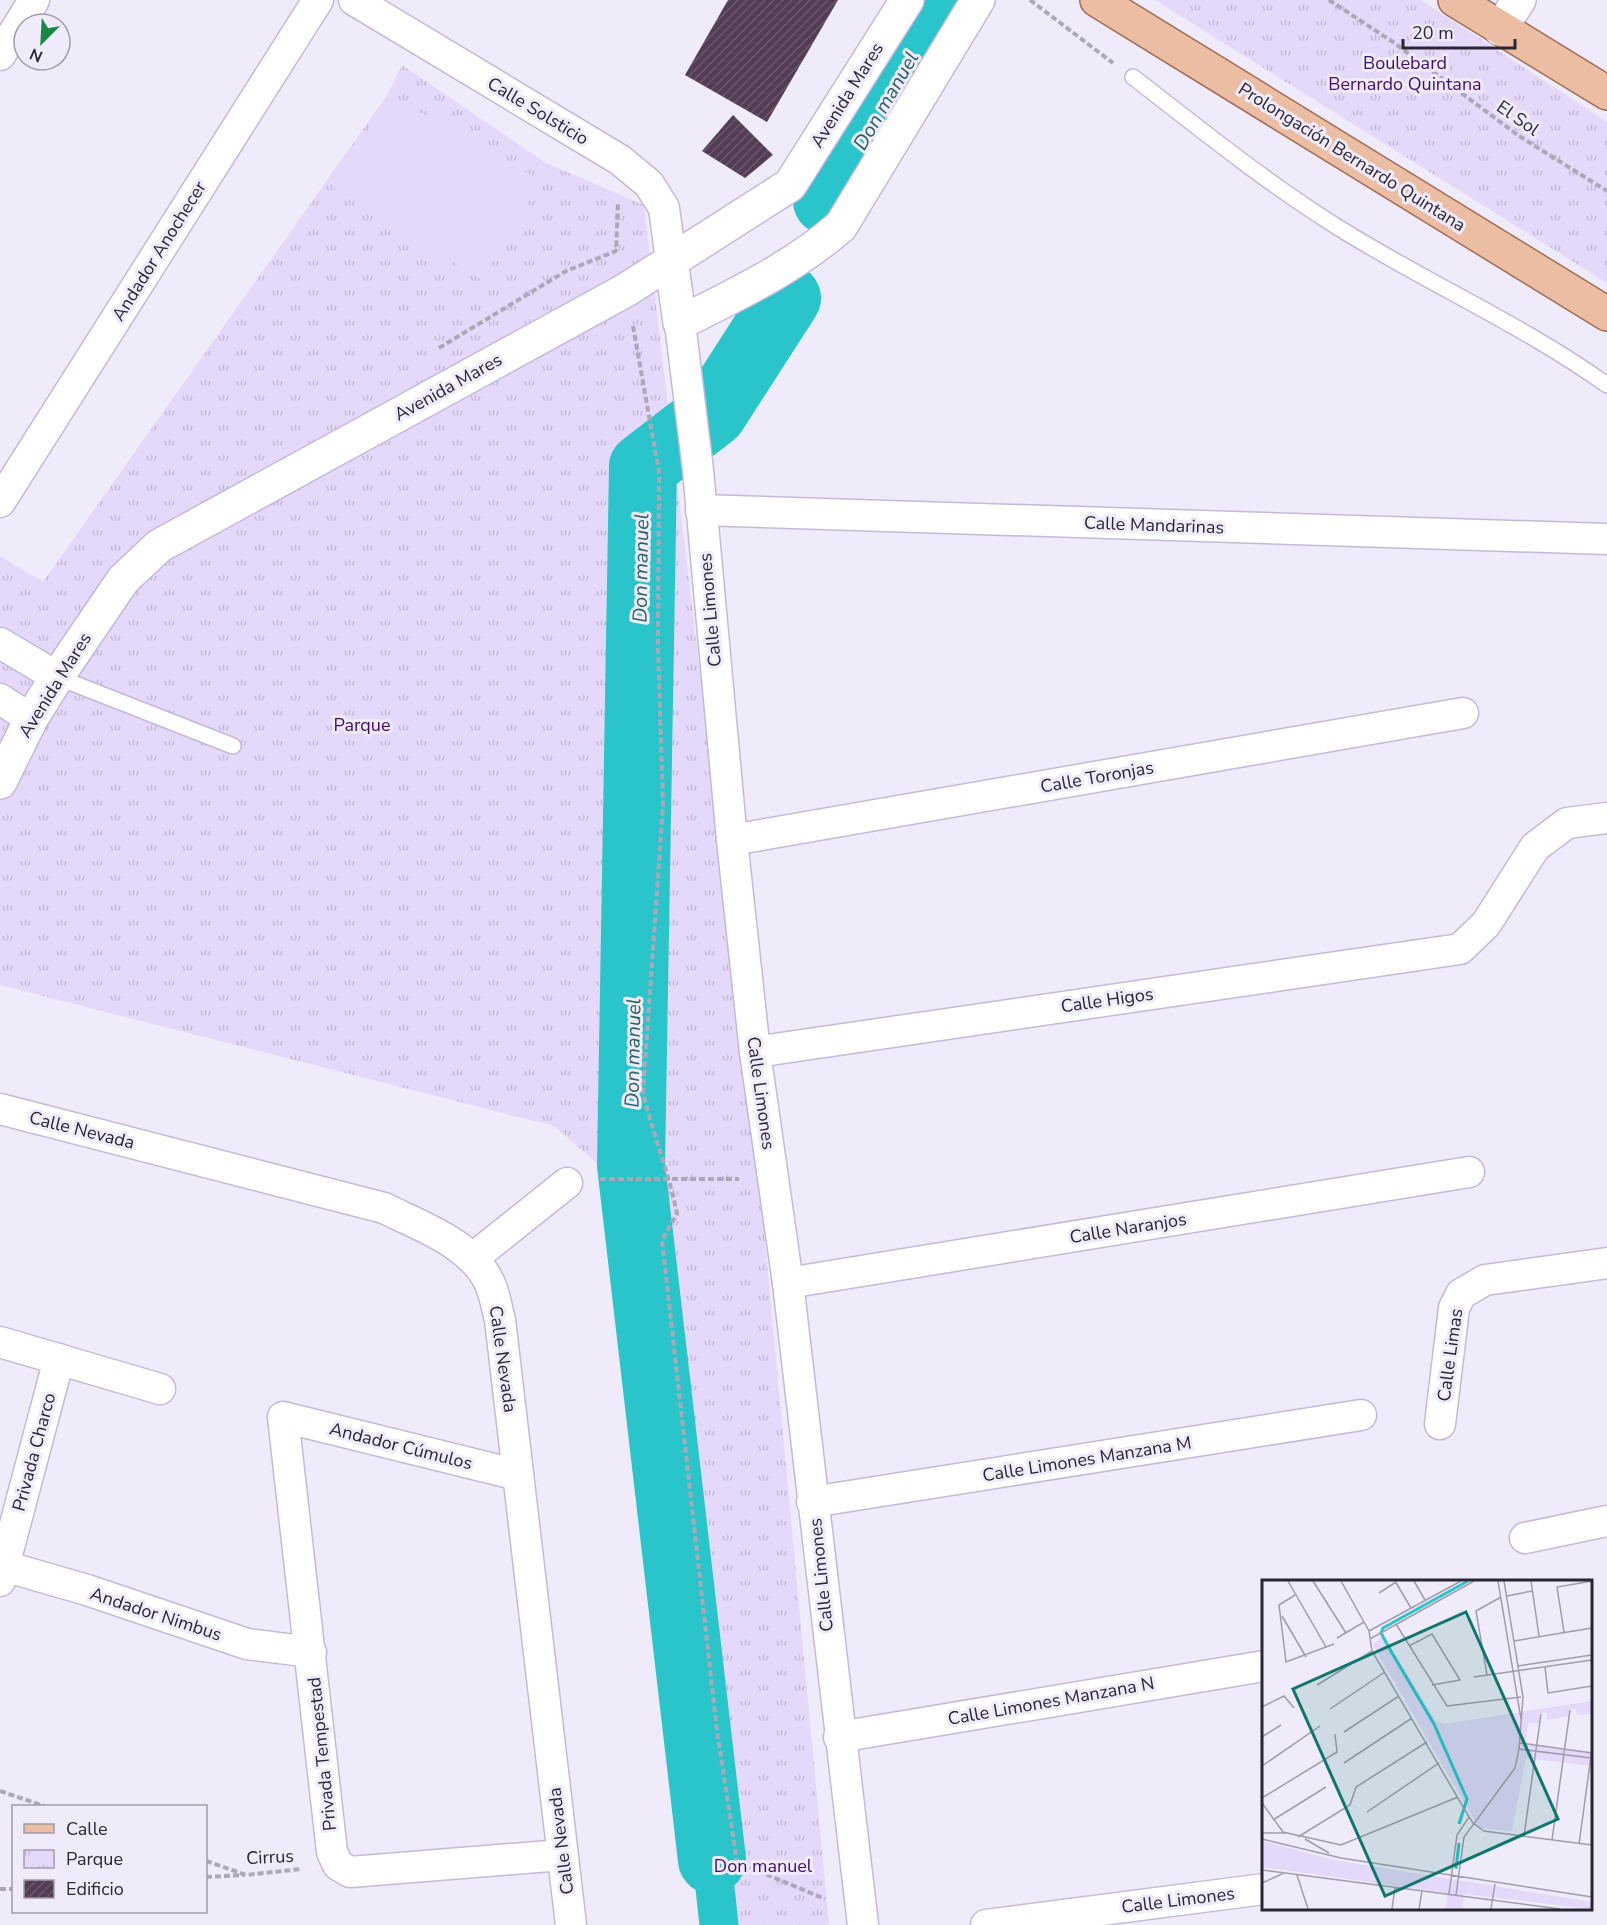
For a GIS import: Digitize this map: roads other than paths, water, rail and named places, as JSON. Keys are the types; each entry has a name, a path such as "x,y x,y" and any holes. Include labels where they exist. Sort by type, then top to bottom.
{"main road":[{"name":"Avenida Mares","path":"0,783 31,719 57,676 123,580 159,546 626,290 790,185 907,0"},
{"path":"680,323 781,271 813,250 841,226 978,0"},
{"name":"Prolongación Bernardo Quintana","path":"1097,0 1607,314"},
{"path":"1455,0 1607,93"},
{"path":"1500,29 1519,0"},
{"name":"Calle Limones","path":"671,260 680,323"}],"street":[{"path":"0,55 34,0"},
{"name":"Andador Anochecer","path":"0,502 318,0"},
{"name":"Calle Solsticio","path":"354,0 620,160 649,184 664,208 671,260"},
{"name":"Calle Limones","path":"680,323 698,470 700,510 754,1052 788,1283 862,1920"},
{"name":"Calle Mandarinas","path":"700,510 1607,539"},
{"path":"0,643 57,676"},
{"path":"0,699 31,719"},
{"name":"Calle Toronjas","path":"732,840 1463,713"},
{"name":"Calle Higos","path":"754,1052 1460,949 1486,924 1535,847 1546,837 1567,823 1607,818"},
{"name":"Calle Nevada","path":"0,1109 384,1208 435,1234 473,1258 490,1284 500,1320 571,1925"},
{"name":"Calle Naranjos","path":"788,1283 1468,1173"},
{"path":"473,1258 567,1184"},
{"name":"Calle Limas","path":"1440,1424 1454,1308 1461,1294 1485,1280 1607,1263"},
{"path":"0,1342 160,1389"},
{"name":"Privada Charco","path":"2,1574 59,1359"},
{"name":"Calle Limones Manzana M","path":"812,1502 1361,1415"},
{"name":"Andador Cúmulos","path":"283,1418 518,1474"},
{"name":"Privada Tempestad","path":"283,1418 332,1852 338,1865 350,1872 562,1855"},
{"path":"1526,1538 1607,1521"},
{"name":"Andador Nimbus","path":"2,1574 87,1590 247,1644 311,1652"},
{"name":"Calle Limones Manzana N","path":"839,1737 1262,1666"},
{"name":"Calle Limones","path":"986,1925 1262,1889"}],"lane":[{"path":"1133,77 1230,153 1339,228 1570,358 1607,385"},
{"path":"57,676 233,746"}],"waterway":[{"name":"Don manuel","path":"827,201 945,0"},
{"name":"Don manuel","path":"712,1860 631,1165 643,467 713,413 787,298"},
{"path":"712,1860 719,1925"}],"park label":[{"name":"Boulebard Bernardo Quintana","path":"1405,73"},
{"name":"Parque","path":"362,725"}]}
